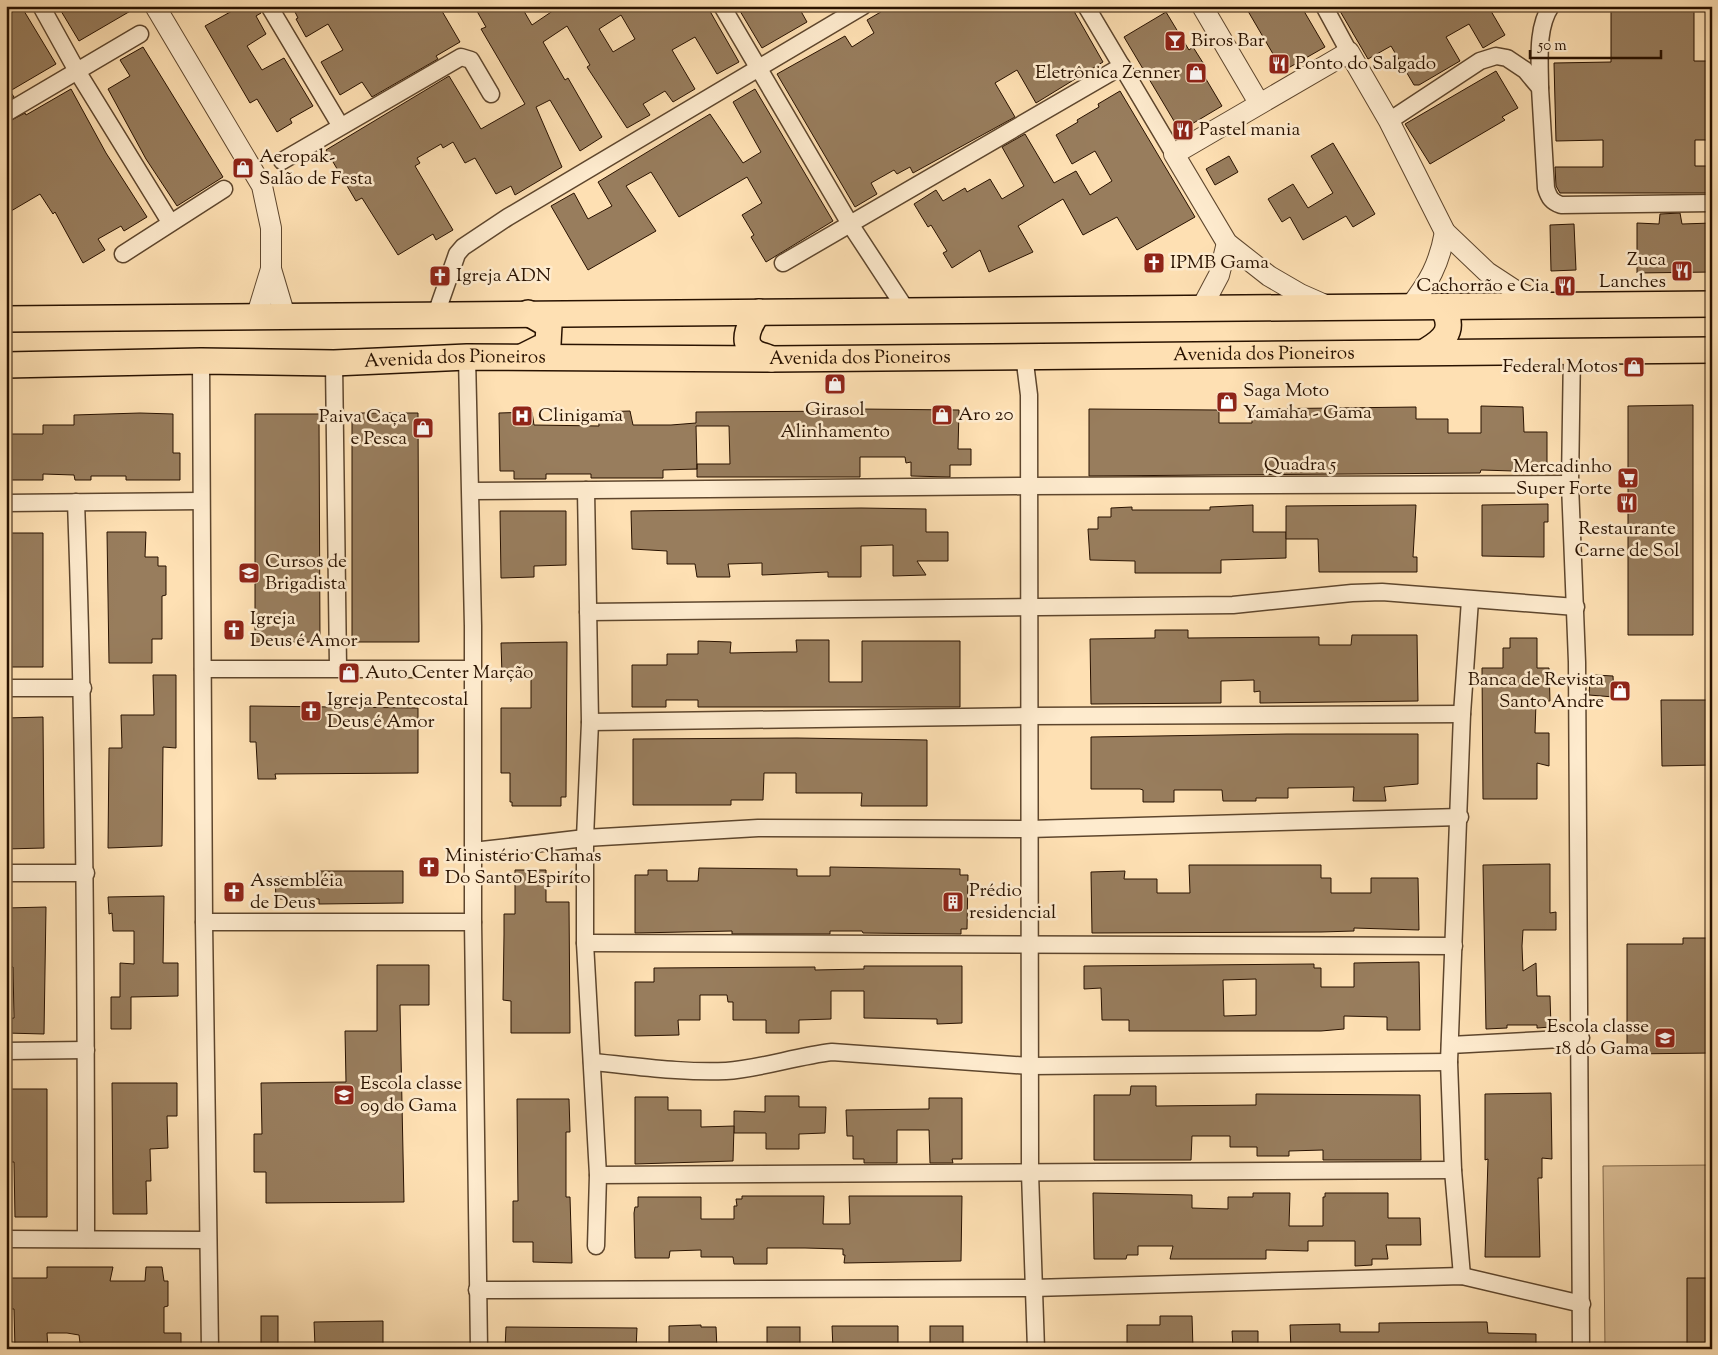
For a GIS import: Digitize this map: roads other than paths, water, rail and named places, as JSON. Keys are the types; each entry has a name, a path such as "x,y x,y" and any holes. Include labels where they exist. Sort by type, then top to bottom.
{"main road":[{"path":"6,319 256,318 528,312 907,311 1202,307 1409,308 1712,304"},
{"path":"1426,351 1443,341 1449,326 1442,307"},
{"path":"524,356 548,344 550,337 549,325 528,312"},
{"path":"759,312 748,327 748,341 753,351 771,359"},
{"name":"Avenida dos Pioneiros","path":"6,365 201,361 334,363 524,356 771,359 1426,351 1712,350"}],"street":[{"path":"41,6 77,71 170,222"},
{"path":"155,6 262,186 271,228 271,269 285,316"},
{"path":"270,6 340,125"},
{"path":"722,6 850,224 907,311"},
{"path":"436,314 457,254 463,247 508,217 862,6"},
{"path":"1086,6 1227,243 1269,276 1300,294 1333,308"},
{"path":"1202,6 1259,102"},
{"path":"1324,6 1389,121 1445,232 1487,272 1516,291 1549,306"},
{"path":"1551,6 1544,21 1542,33 1540,88 1548,196 1554,203 1561,205 1712,203"},
{"path":"6,113 140,34"},
{"path":"1174,154 1259,102 1349,52"},
{"path":"1389,121 1480,61 1496,56 1507,58 1525,70 1540,88"},
{"path":"282,160 461,57 472,60 491,94"},
{"path":"783,264 1122,66"},
{"path":"123,254 224,189"},
{"path":"1409,308 1429,282 1440,259 1445,232"},
{"path":"1202,307 1219,275 1227,243"},
{"path":"256,318 271,269"},
{"path":"1572,350 1570,484 1576,607 1581,1038 1582,1349"},
{"path":"1024,355 1029,395 1030,1173 1036,1349"},
{"path":"467,357 479,1349"},
{"path":"201,361 204,922 210,1349"},
{"path":"334,363 338,667"},
{"name":"Quadra 5","path":"470,491 1570,484"},
{"path":"586,490 590,722 585,838 585,943 598,1176 596,1246"},
{"path":"6,503 201,501"},
{"path":"76,502 83,688 86,874 86,1239"},
{"path":"588,612 1233,605 1352,593 1382,592 1576,607"},
{"path":"1462,1276 1453,1170 1449,1062 1460,817 1462,714 1470,600"},
{"path":"203,669 338,667 472,669"},
{"path":"6,688 83,688"},
{"path":"590,722 1029,716 1462,714"},
{"path":"473,851 585,838 758,828 1029,829 1460,817"},
{"path":"6,874 86,874"},
{"path":"204,922 473,922"},
{"path":"585,943 1454,946"},
{"path":"1450,1045 1581,1038"},
{"path":"6,1051 86,1050"},
{"path":"592,1062 691,1072 729,1070 806,1055 832,1052 1030,1066 1449,1062"},
{"path":"598,1176 1453,1170"},
{"path":"6,1239 208,1240"},
{"path":"477,1290 1033,1288 1462,1276 1582,1304"}],"place":[{"name":"Biros Bar","path":"1175,41"},
{"name":"Ponto do Salgado","path":"1279,64"},
{"name":"Eletrônica Zenner","path":"1196,73"},
{"name":"Pastel mania","path":"1183,130"},
{"name":"Aeropak- Salão de Festa","path":"243,168"},
{"name":"IPMB Gama","path":"1154,263"},
{"name":"Zuca Lanches","path":"1682,271"},
{"name":"Igreja ADN","path":"440,276"},
{"name":"Cachorrão e Cia","path":"1565,286"},
{"name":"Federal Motos","path":"1634,367"},
{"name":"Girasol Alinhamento","path":"835,384"},
{"name":"Saga Moto Yamaha - Gama","path":"1227,402"},
{"name":"Aro 20","path":"942,415"},
{"name":"Clinigama","path":"522,416"},
{"name":"Paiva Caça e Pesca","path":"423,428"},
{"name":"Mercadinho Super Forte","path":"1628,478"},
{"name":"Restaurante Carne de Sol","path":"1627,503"},
{"name":"Cursos de Brigadista","path":"249,573"},
{"name":"Igreja Deus é Amor","path":"234,630"},
{"name":"Auto Center Marção","path":"349,673"},
{"name":"Banca de Revista Santo Andre","path":"1620,691"},
{"name":"Igreja Pentecostal Deus é Amor","path":"311,711"},
{"name":"Ministério Chamas Do Santo Espiríto","path":"429,867"},
{"name":"Assembléia de Deus","path":"234,892"},
{"name":"Prédio residencial","path":"953,902"},
{"name":"Escola classe 18 do Gama","path":"1665,1038"},
{"name":"Escola classe 09 do Gama","path":"344,1095"}]}
